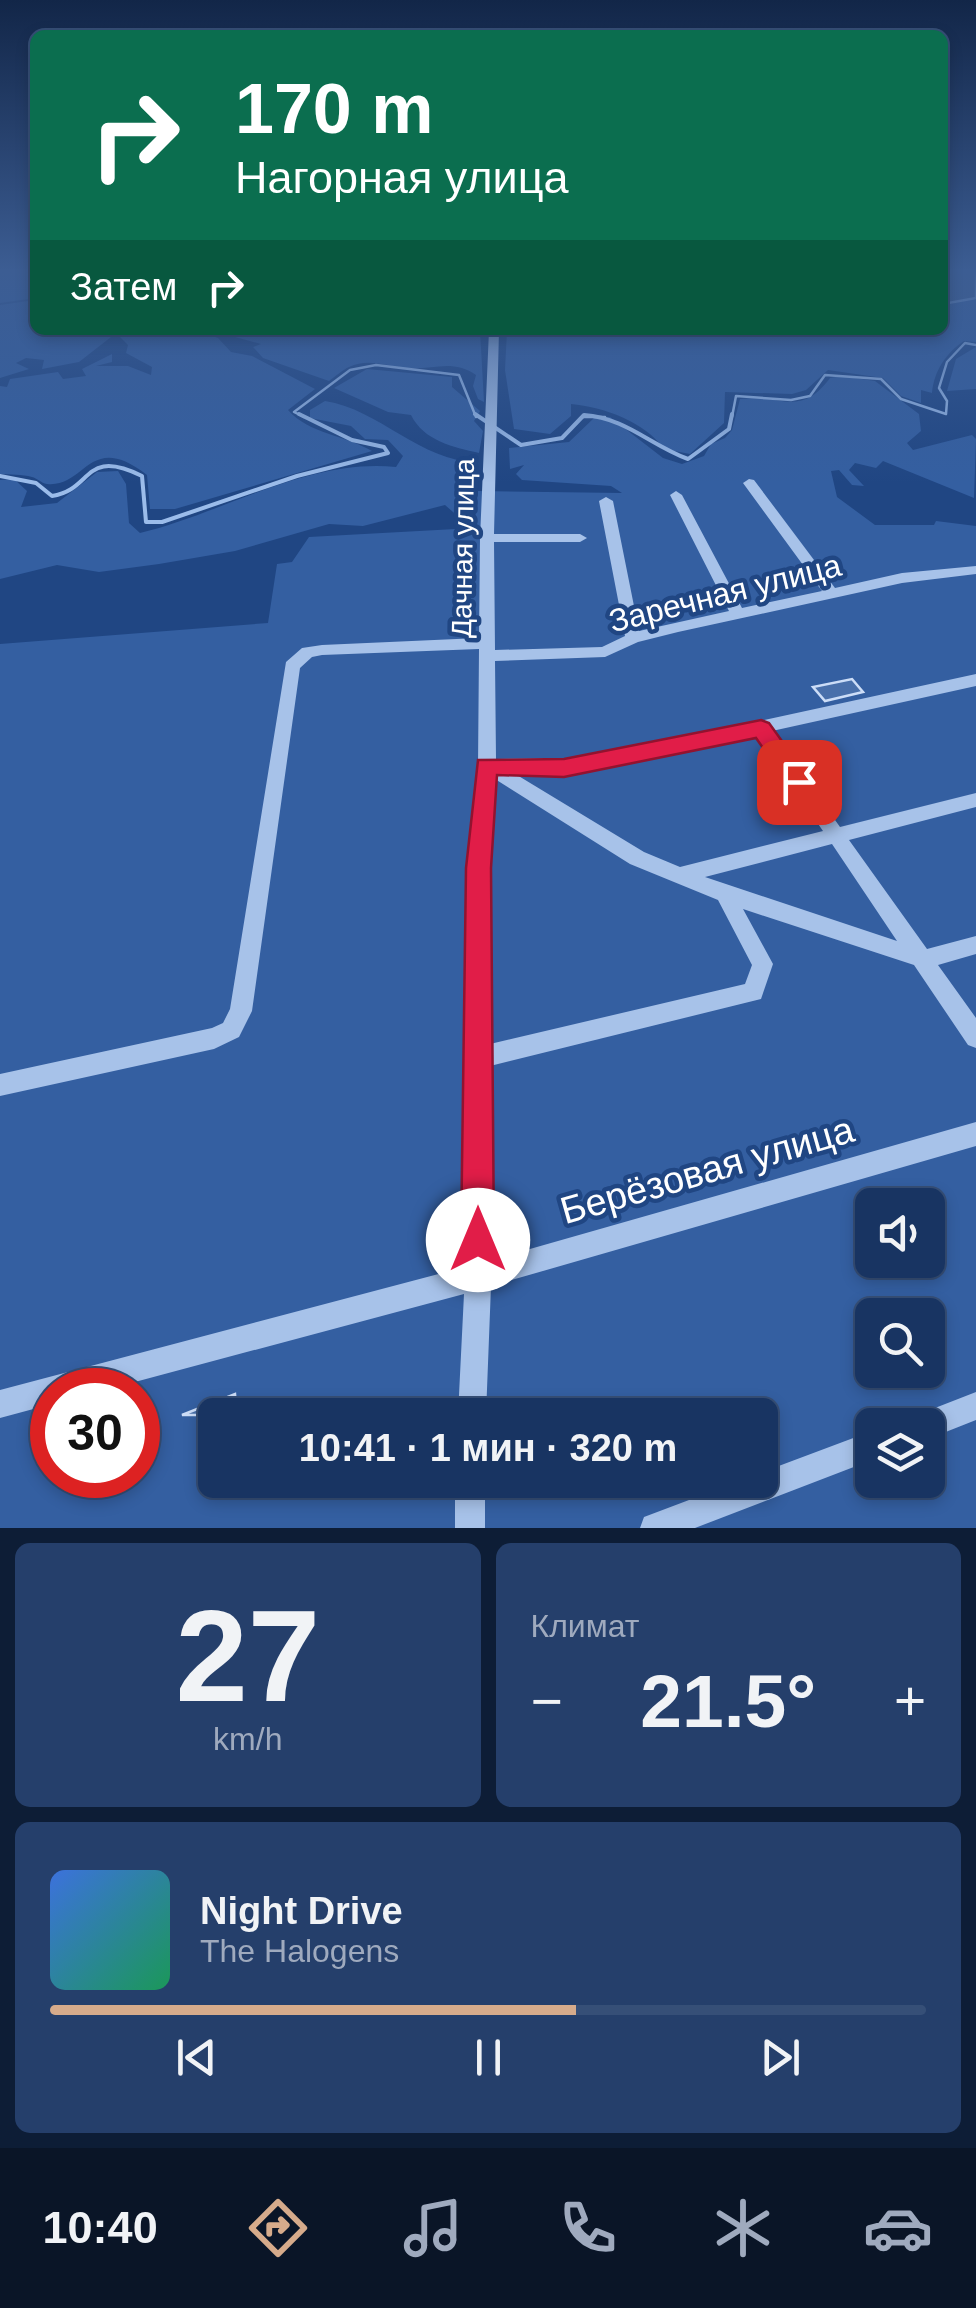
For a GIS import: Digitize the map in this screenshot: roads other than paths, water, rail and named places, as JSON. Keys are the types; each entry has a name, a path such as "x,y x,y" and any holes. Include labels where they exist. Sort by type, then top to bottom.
{"street":[{"name":"Дачная улица","path":"473,1398 478,1277 479,868 486,766 487,538 494,340"},
{"path":"748,483 832,594"},
{"path":"676,495 738,614"},
{"path":"606,502 633,638"},
{"path":"487,538 580,538"},
{"name":"Заречная улица","path":"0,1085 214,1038 231,1030 241,1011 292,666 298,659 322,650 605,652 633,638 738,614 902,578 976,570"},
{"path":"486,766 564,768 976,680"},
{"path":"761,728 976,1037"},
{"path":"486,766 599,838 726,894 925,960 976,945"},
{"path":"678,876 976,800"},
{"path":"478,1058 754,992 763,964 726,894"},
{"name":"Берёзовая улица","path":"136,1368 478,1277 976,1134"},
{"name":"Берёзовая улица","path":"0,1404 30,1396"},
{"path":"945,1418 976,1406"},
{"path":"655,1528 855,1452"},
{"path":"470,1498 470,1528"}],"waterway":[{"path":"732,417 736,396 791,400 810,396 825,375 881,379 901,399 946,414 947,401 939,388 947,362 965,343 976,345"},
{"path":"304,417 294,412 350,370 376,365 459,375 476,417"},
{"path":"0,476 36,483 52,496 75,486 98,468 123,468 142,476 146,522 162,522 297,476 388,453 384,447 352,440 299,414"},
{"path":"475,414 521,445 562,438 582,417"},
{"path":"599,417 688,459 729,429 732,414"},
{"path":"582,417 599,417"},
{"path":"582,417 599,417"},
{"path":"599,417 605,417"}]}
